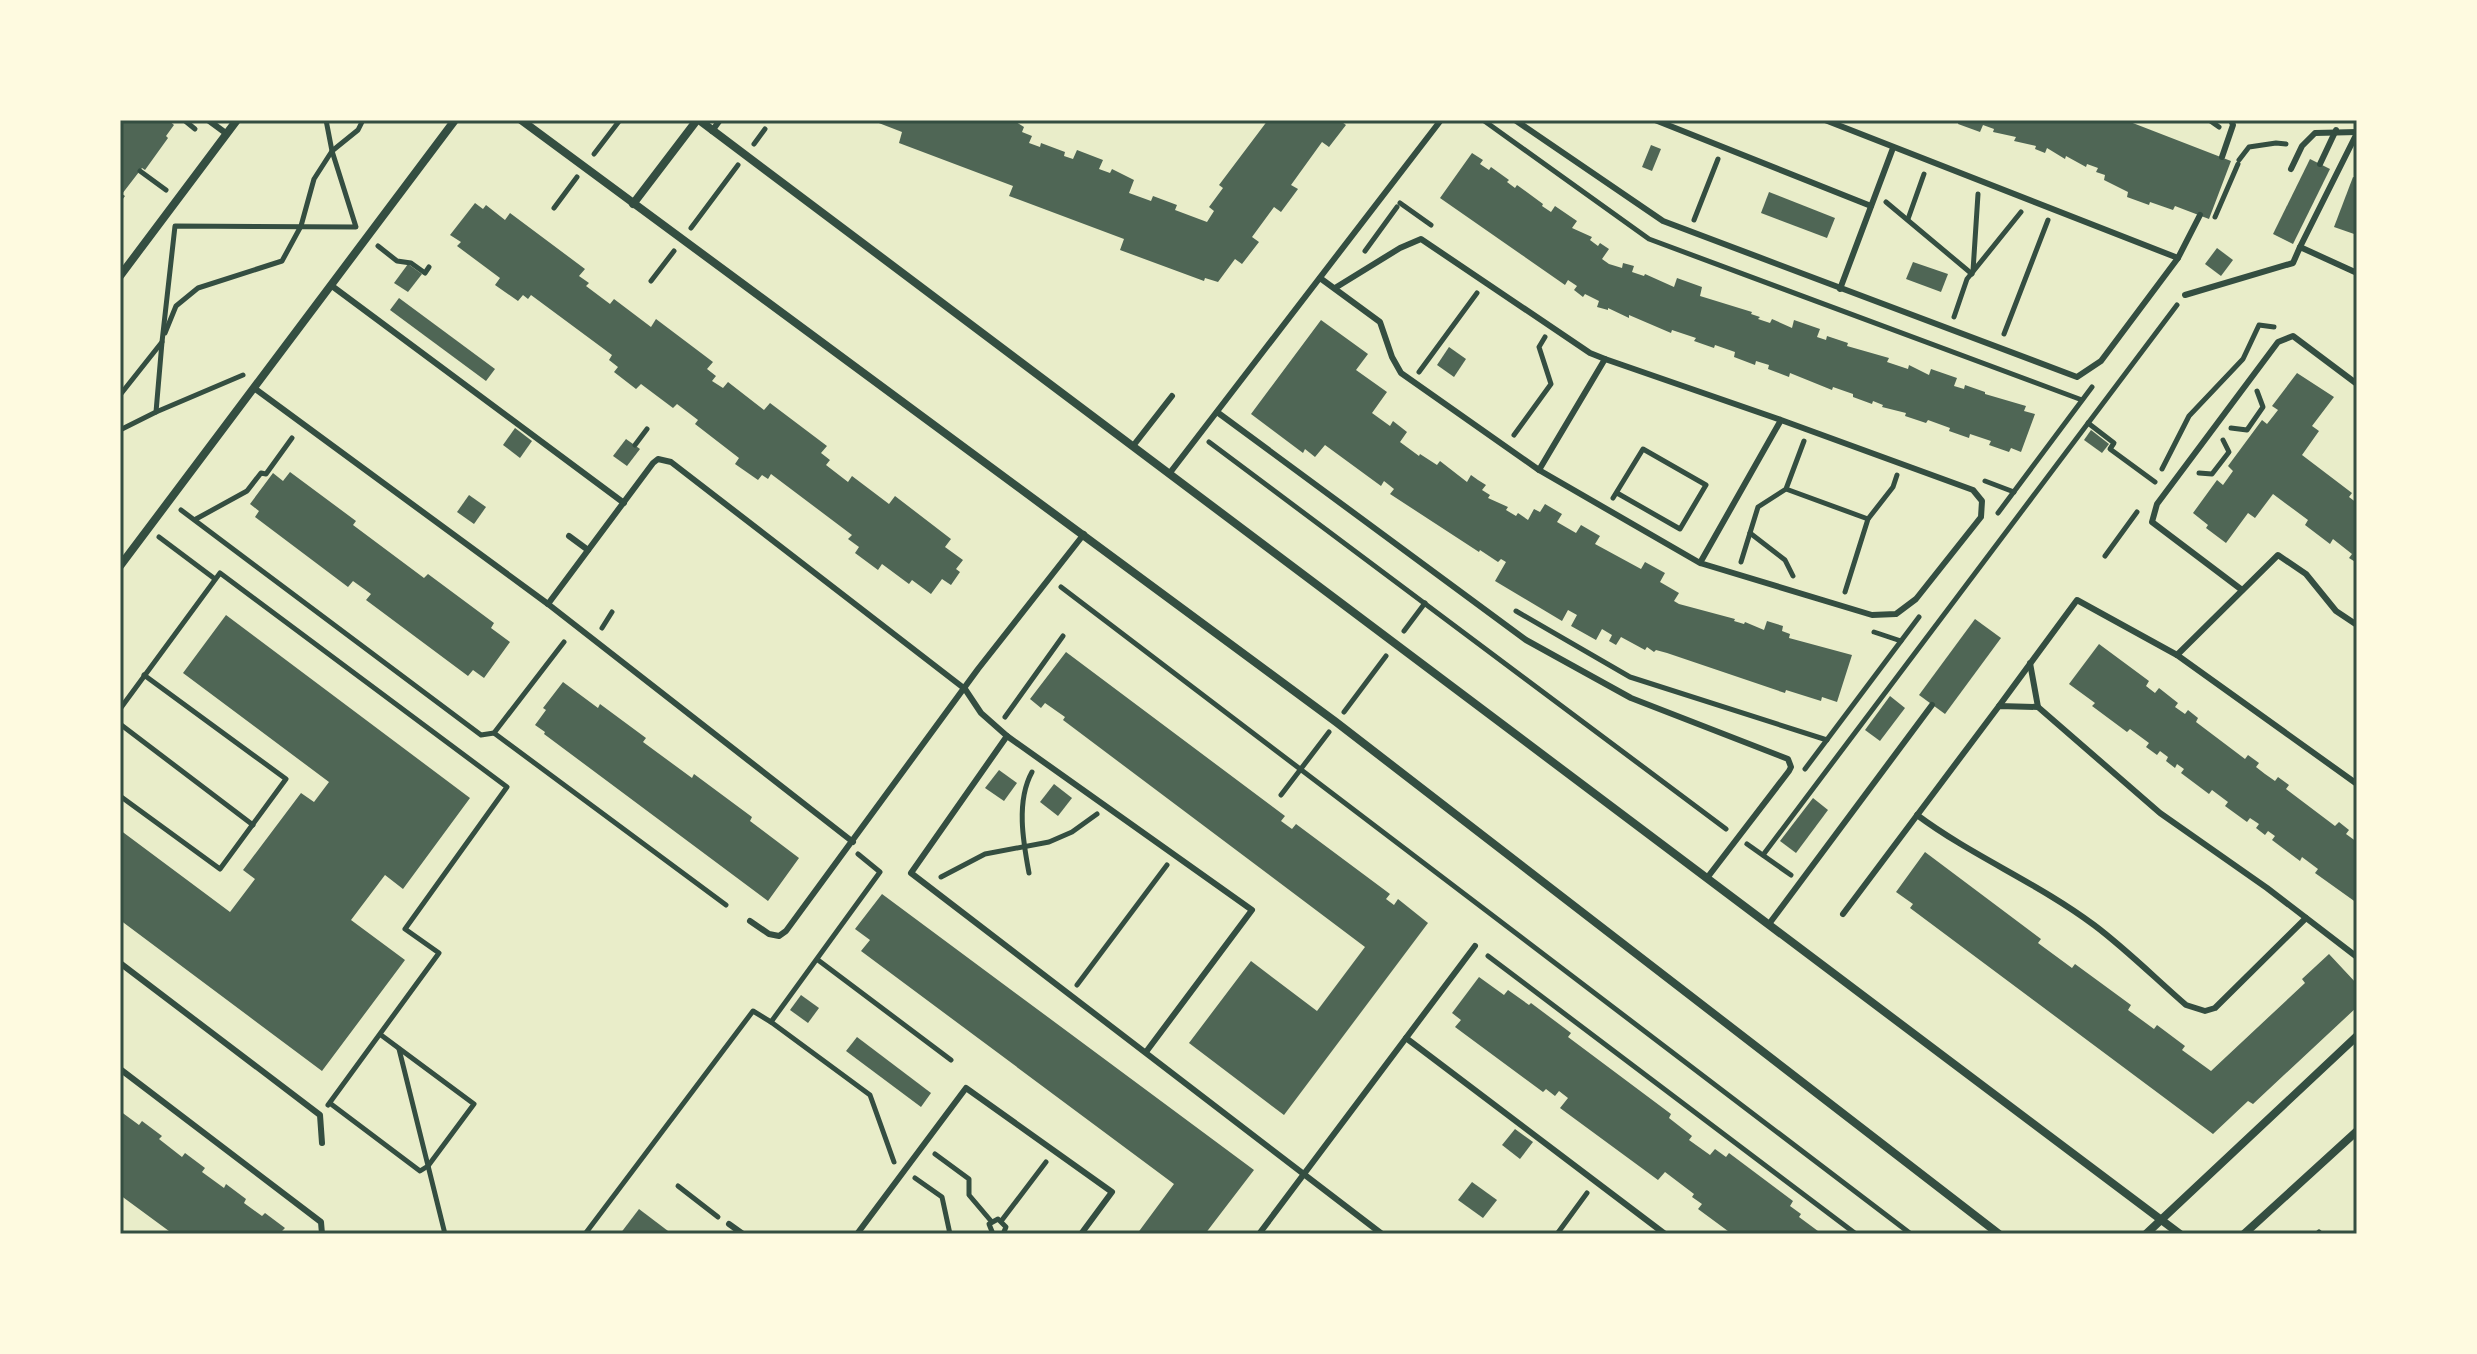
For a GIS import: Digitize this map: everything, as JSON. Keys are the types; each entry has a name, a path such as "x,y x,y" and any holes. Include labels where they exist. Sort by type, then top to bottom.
{"street":[{"path":"120,274 237,120"},
{"path":"120,566 455,120"},
{"path":"521,120 1336,722 1999,1234"},
{"path":"633,204 698,120 2180,1234"},
{"path":"2146,1234 2357,1036"},
{"path":"2244,1234 2357,1131"}],"lane":[{"path":"208,120 227,134"},
{"path":"712,131 720,120"},
{"path":"1169,474 1441,120"},
{"path":"1515,120 1663,221 2077,377 2101,361 2178,258 2200,215"},
{"path":"1655,120 1871,206"},
{"path":"1825,120 2178,258"},
{"path":"2222,156 2233,125 2231,120"},
{"path":"2320,164 2336,130"},
{"path":"2185,295 2293,263 2357,132 2336,130 2315,133 2302,146 2291,169"},
{"path":"1840,289 1893,148"},
{"path":"1320,278 1380,322 1401,373 1539,470 1700,563 1872,615 1896,614 1916,599 1981,517 1982,501 1973,490 1590,353 1421,239 1400,248 1335,288"},
{"path":"2300,247 2357,273"},
{"path":"332,286 624,503"},
{"path":"2242,590 2152,522 2157,504 2278,342 2293,336 2357,384"},
{"path":"1539,470 1605,359"},
{"path":"254,388 548,604 853,842"},
{"path":"1133,446 1172,396"},
{"path":"1217,412 1526,640 1631,698 1788,759 1789,771 1707,878"},
{"path":"1700,563 1781,420"},
{"path":"548,604 653,463 658,459 671,462 965,689 981,713 1007,736 1252,910 1146,1052"},
{"path":"750,921 769,934 779,936 786,931 1084,534"},
{"path":"569,536 588,550"},
{"path":"2177,655 2278,555 2306,574 2336,611 2357,625"},
{"path":"1843,914 2077,600 2177,655 2357,784"},
{"path":"2030,663 2038,707 2160,813 2267,888 2357,957"},
{"path":"1769,924 1932,705"},
{"path":"1999,706 2038,707"},
{"path":"1007,736 911,873 1382,1234"},
{"path":"1917,815 1940,832 1992,860 2094,924 2186,1005 2205,1011 2215,1008 2306,918"},
{"path":"1259,1234 1475,946"},
{"path":"120,963 320,1115 322,1143"},
{"path":"1406,1038 1665,1234"},
{"path":"120,1069 321,1222 322,1234"},
{"path":"857,1234 966,1088 1112,1192 1081,1234"},
{"path":"729,1224 743,1234"}],"path":[{"path":"156,412 175,226 356,227 332,151 326,120"},
{"path":"120,395 162,342 176,306 198,288 282,261 301,226 314,179 332,151 358,130 363,120"},
{"path":"607,120 616,126"},
{"path":"592,158 620,120"},
{"path":"1483,120 1494,128"},
{"path":"2209,120 2221,131 2216,152 2238,161"},
{"path":"753,146 765,129"},
{"path":"2215,218 2238,161 2249,147 2276,143 2302,146"},
{"path":"1695,219 1719,157"},
{"path":"689,231 739,164"},
{"path":"140,171 166,190"},
{"path":"554,208 578,177"},
{"path":"1908,219 1921,184"},
{"path":"1972,274 1977,195"},
{"path":"1400,203 1437,229"},
{"path":"1888,204 1972,274"},
{"path":"1956,311 1967,279 2021,211"},
{"path":"2003,336 2048,222"},
{"path":"378,245 397,261 411,263 425,273 429,267"},
{"path":"651,281 675,250"},
{"path":"1412,380 1486,282"},
{"path":"1763,855 2185,295"},
{"path":"2151,490 2189,416 2243,359 2259,325"},
{"path":"1506,447 1551,384 1539,347 1552,327"},
{"path":"120,430 247,373"},
{"path":"2249,398 2256,389"},
{"path":"2212,448 2234,418"},
{"path":"2088,423 2114,443 2110,449 2155,482"},
{"path":"635,445 647,429"},
{"path":"1737,574 1758,507 1786,489 1808,430"},
{"path":"1199,434 1800,882"},
{"path":"195,520 247,491 261,473 266,474 292,438"},
{"path":"1607,510 1617,493 1643,449 1706,485 1680,529 1617,493"},
{"path":"2194,472 2203,460"},
{"path":"1841,606 1868,519 1893,487 1902,464"},
{"path":"1973,477 2014,492"},
{"path":"1786,489 1868,519"},
{"path":"2105,556 2142,505"},
{"path":"179,509 481,735 494,733 564,642"},
{"path":"1750,533 1785,560 1794,579 1791,590"},
{"path":"158,536 215,579"},
{"path":"120,709 220,573 507,787 405,929 439,953 320,1115"},
{"path":"1061,586 1911,1234"},
{"path":"1281,795 1425,603"},
{"path":"1512,609 1630,677 1827,740"},
{"path":"1863,628 1901,641"},
{"path":"1009,711 1063,636"},
{"path":"120,796 220,869 286,779 144,675"},
{"path":"120,724 253,825"},
{"path":"494,733 726,905"},
{"path":"1029,873 1024,847 1024,795 1029,777 1040,758"},
{"path":"931,889 939,878 985,854 1049,842 1072,832 1106,805"},
{"path":"1069,995 1175,854"},
{"path":"771,1022 880,872 866,861"},
{"path":"1488,956 1856,1234"},
{"path":"818,960 951,1060"},
{"path":"585,1234 753,1011 870,1095 894,1162"},
{"path":"329,1103 420,1171 428,1166 474,1104 381,1035"},
{"path":"399,1048 445,1234"},
{"path":"935,1154 969,1179 969,1195 991,1221"},
{"path":"991,1221 1002,1220 1046,1162"},
{"path":"916,1179 942,1197 950,1234"},
{"path":"678,1186 717,1216"},
{"path":"1557,1234 1587,1193"},
{"path":"1002,1220 1006,1227 1003,1234"},
{"path":"991,1221 989,1228 992,1234"}],"building":[{"path":"120,120 168,120 174,125 145,170 142,168 122,194 125,196 120,203"},
{"path":"871,120 1013,120 1024,127 1022,132 1032,136 1029,143 1040,147 1041,143 1065,152 1064,156 1073,159 1077,150 1103,160 1099,169 1110,173 1112,169 1134,180 1129,193 1151,201 1153,196 1177,205 1175,210 1207,222 1214,211 1209,207 1223,188 1219,185 1268,120 1339,120 1346,125 1329,147 1322,142 1291,185 1298,189 1281,212 1274,207 1252,237 1259,242 1242,264 1235,259 1218,282 1205,278 1204,281 1120,250 1124,239 1009,196 1013,186 899,143 902,132"},
{"path":"1959,120 2125,120 2231,161 2209,219 2175,206 2173,210 2127,197 2128,192 2104,180 2105,175 2096,172 2098,168 2087,164 2086,167 2066,156 2065,159 2047,148 2045,153 2035,149 2036,146 2014,141 2016,137 1993,132 1994,129 1983,125 1980,132 1958,124"},
{"path":"1651,145 1661,149 1652,171 1642,167"},
{"path":"1472,153 1483,160 1480,164 1489,170 1491,167 1551,212 1555,206 1577,221 1572,228 1592,237 1590,240 1598,246 1600,243 1609,249 1602,259 1609,264 1622,268 1623,263 1634,266 1632,272 1645,274 1674,287 1677,278 1702,287 1700,296 1752,312 1760,317 1758,319 1770,323 1772,319 1792,328 1794,320 1820,329 1817,337 1826,340 1827,336 1848,343 1847,346 1889,358 1887,362 1908,369 1909,365 1929,375 1931,369 1957,378 1954,386 1964,389 1965,385 2026,406 2024,411 2035,414 2021,452 2011,448 2009,452 1989,445 1991,441 1970,434 1969,438 1928,420 1926,423 1905,416 1906,413 1882,407 1873,401 1872,404 1853,397 1853,394 1833,387 1832,390 1790,373 1789,377 1768,369 1769,365 1756,361 1755,365 1734,357 1735,352 1715,345 1714,348 1694,341 1696,338 1672,330 1671,333 1629,315 1629,318 1608,308 1597,307 1599,301 1585,294 1583,297 1574,290 1577,286 1568,280 1565,285 1440,198"},
{"path":"2310,159 2330,169 2293,244 2273,234"},
{"path":"2353,177 2357,178 2357,235 2334,227"},
{"path":"1769,192 1835,218 1827,238 1761,213"},
{"path":"475,203 483,209 486,205 505,220 510,213 585,269 579,276 589,283 586,286 610,304 614,299 651,327 656,319 713,362 707,369 716,376 712,381 723,388 728,382 764,410 770,403 827,446 821,453 830,460 826,465 848,482 852,476 889,504 895,496 951,539 945,547 963,560 956,569 960,572 951,585 942,579 931,594 912,580 909,584 882,564 878,570 855,553 859,547 848,539 852,535 771,474 768,479 762,475 758,480 735,464 739,458 695,424 698,420 677,404 673,408 641,384 636,389 614,372 618,367 609,360 612,355 531,295 528,299 523,295 518,301 495,285 500,278 457,246 461,242 450,235"},
{"path":"2217,248 2233,260 2221,276 2205,264"},
{"path":"1913,262 1948,274 1941,292 1906,279"},
{"path":"408,264 422,274 408,292 394,283"},
{"path":"399,298 495,369 486,381 390,310"},
{"path":"1321,320 1368,354 1356,370 1387,392 1372,413 1390,426 1393,421 1407,432 1400,442 1437,465 1440,461 1467,482 1471,475 1486,485 1482,490 1490,495 1488,498 1508,507 1506,510 1516,516 1518,513 1528,520 1534,509 1540,512 1545,504 1562,514 1557,522 1576,533 1581,525 1600,536 1595,544 1641,569 1645,562 1665,573 1660,582 1679,593 1674,601 1679,604 1764,630 1767,621 1783,626 1782,631 1790,634 1789,638 1852,655 1837,702 1822,697 1821,701 1786,690 1785,693 1667,653 1654,652 1647,647 1645,650 1621,637 1616,645 1609,641 1612,635 1602,629 1596,640 1571,626 1577,615 1568,610 1562,621 1495,581 1506,562 1501,559 1498,562 1479,552 1390,494 1394,489 1384,481 1381,486 1325,445 1315,457 1305,449 1303,453 1251,414"},
{"path":"1449,347 1466,359 1454,377 1437,365"},
{"path":"2297,373 2334,397 2312,426 2319,431 2302,455 2352,493 2349,497 2357,503 2357,563 2349,558 2352,554 2333,539 2330,544 2305,525 2308,520 2273,494 2255,518 2248,513 2226,543 2193,513 2217,480 2223,485 2233,471 2228,466 2262,420 2267,424 2278,410 2272,406"},
{"path":"515,428 532,441 520,458 503,445"},
{"path":"2091,430 2109,444 2102,453 2084,440"},
{"path":"626,439 640,449 627,466 613,456"},
{"path":"290,472 356,521 353,525 424,578 428,574 494,623 491,628 510,642 484,678 473,670 468,676 366,600 371,594 353,581 348,587 255,517 259,511 250,504 273,473 283,481"},
{"path":"469,495 486,507 474,524 457,512"},
{"path":"226,615 470,798 403,889 385,875 351,920 405,960 322,1071 120,920 120,830 230,912 255,879 243,870 301,793 314,802 329,782 183,673"},
{"path":"1975,619 2001,638 1945,714 1919,695"},
{"path":"2099,644 2149,681 2146,686 2155,693 2159,688 2178,703 2175,707 2185,714 2188,710 2198,718 2196,722 2245,759 2248,755 2259,763 2256,767 2265,774 2275,781 2278,777 2289,785 2286,789 2335,826 2339,822 2349,830 2346,834 2357,842 2357,903 2315,873 2318,869 2302,857 2300,861 2272,840 2275,836 2268,831 2265,835 2256,828 2259,824 2250,818 2247,822 2225,806 2228,802 2212,790 2209,794 2181,773 2184,769 2177,764 2175,768 2160,751 2157,755 2146,747 2149,743 2130,729 2127,732 2069,684"},
{"path":"1066,652 1285,816 1281,821 1292,829 1296,824 1390,894 1386,899 1394,905 1398,899 1428,923 1284,1115 1189,1043 1251,961 1317,1011 1365,947 1063,720 1065,717 1045,703 1041,708 1030,699"},
{"path":"563,682 598,708 600,704 646,738 643,742 692,778 694,774 752,817 750,821 799,858 768,901 535,725 546,710 543,708"},
{"path":"1890,696 1905,708 1880,741 1865,730"},
{"path":"999,770 1017,783 1004,801 985,788"},
{"path":"1054,784 1072,798 1058,816 1040,802"},
{"path":"1813,798 1828,810 1796,853 1780,841"},
{"path":"1925,852 2041,939 2038,943 2072,968 2075,964 2131,1005 2128,1010 2154,1029 2157,1025 2185,1046 2182,1050 2211,1071 2305,983 2302,979 2329,954 2357,984 2357,1007 2253,1104 2248,1101 2213,1134 1910,908 1913,904 1896,892"},
{"path":"882,894 1254,1170 1205,1234 1137,1234 1174,1184 861,951 870,940 855,929"},
{"path":"1479,977 1504,995 1508,990 1529,1005 1531,1003 1571,1033 1568,1037 1671,1114 1669,1118 1692,1136 1689,1140 1710,1155 1715,1149 1726,1157 1729,1153 1793,1201 1790,1206 1801,1214 1799,1217 1822,1234 1732,1234 1698,1209 1702,1204 1692,1197 1694,1194 1665,1172 1658,1180 1560,1108 1568,1098 1559,1091 1555,1096 1546,1089 1543,1092 1455,1027 1461,1020 1452,1013"},
{"path":"801,995 819,1008 808,1023 790,1010"},
{"path":"857,1037 931,1093 921,1107 846,1051"},
{"path":"120,1111 139,1125 142,1121 182,1157 185,1153 205,1168 202,1172 224,1188 226,1184 246,1199 244,1203 285,1228 282,1231 286,1234 173,1234 120,1195"},
{"path":"1515,1129 1533,1142 1520,1159 1502,1145"},
{"path":"1472,1182 1497,1200 1483,1218 1458,1200"},
{"path":"639,1209 672,1234 620,1234"}]}
